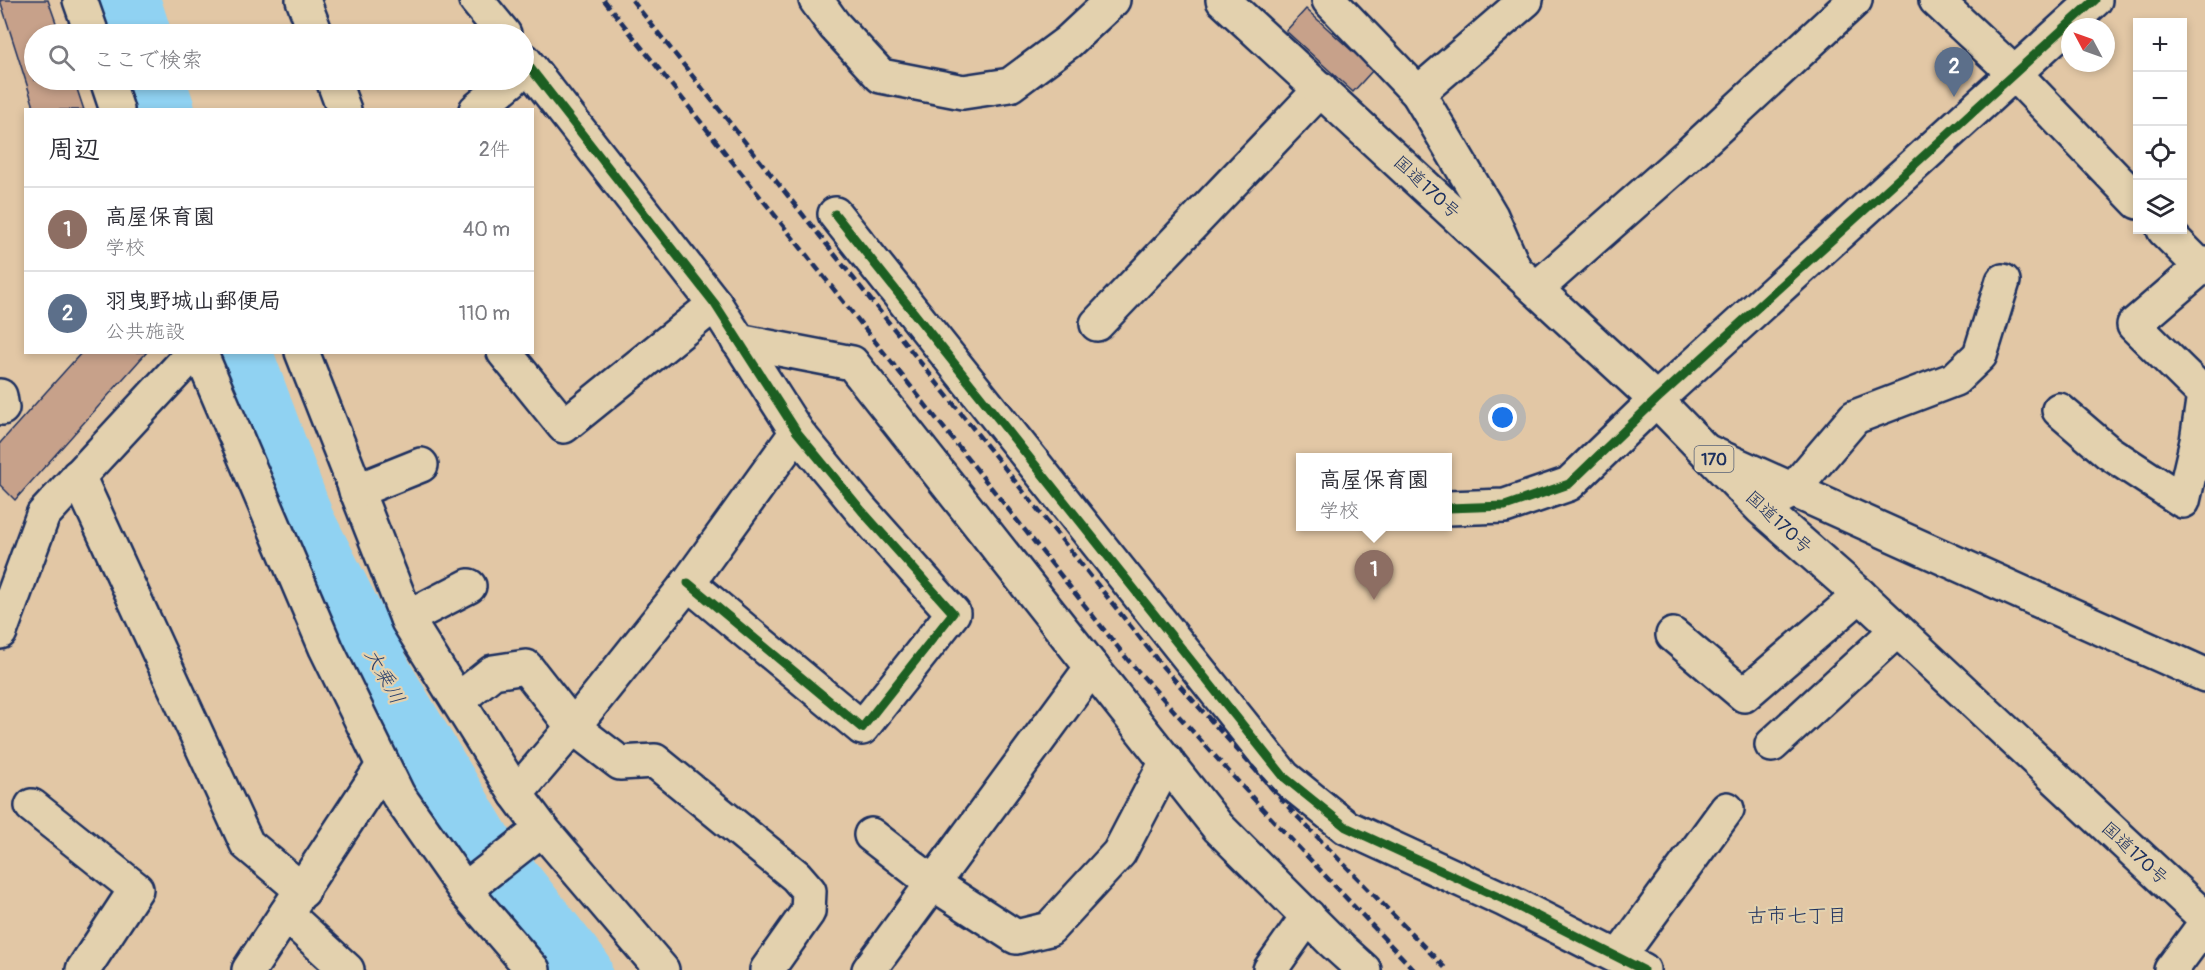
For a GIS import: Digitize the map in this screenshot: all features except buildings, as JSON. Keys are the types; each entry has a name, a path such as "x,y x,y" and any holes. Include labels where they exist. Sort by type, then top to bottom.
{"main road":[{"path":"80,0 88,24"},
{"path":"303,0 312,24"},
{"path":"476,0 496,24"},
{"path":"816,0 834,25 881,76 963,92 1010,85 1068,42 1113,0"},
{"name":"国道170号","path":"1223,0 1656,400 1761,508 1897,630 2205,918"},
{"path":"1418,93 1526,0"},
{"path":"1341,4 1418,93 1491,216 1525,279 1688,155 1855,0"},
{"path":"1936,0 2014,73 2133,197"},
{"path":"1452,508 1505,506 1569,484 1656,400 2095,0"},
{"path":"534,84 715,304 797,432 862,511 953,613 862,728 688,583"},
{"path":"1097,324 1321,89"},
{"path":"110,90 116,108"},
{"path":"337,90 343,108"},
{"path":"478,108 498,90"},
{"path":"835,214 1284,777 1346,827 1504,900 1631,964 1727,809"},
{"path":"2059,410 2108,452 2183,501 2205,394 2134,325 2203,265 2168,234"},
{"path":"1761,508 1792,491 1856,417 1955,379 1980,355 2003,281"},
{"path":"506,354 564,426 715,304"},
{"path":"738,341 852,363 1218,827 1364,970"},
{"path":"0,632 43,515 192,354"},
{"path":"201,354 326,648 398,795 472,886 533,970"},
{"path":"303,354 407,618 516,794 542,829 662,970"},
{"path":"516,794 573,727 688,583 797,432"},
{"path":"1705,450 2205,675"},
{"path":"356,491 421,465"},
{"path":"78,476 247,844 347,970"},
{"path":"407,618 469,586"},
{"path":"1673,635 1744,695 1860,596"},
{"path":"1772,745 1897,630"},
{"path":"458,700 493,672 526,667 573,727 620,763 655,761 796,876 809,891 808,912 767,970"},
{"path":"869,970 1092,667"},
{"path":"871,835 934,884 1016,937 1049,930 1119,853 1167,761"},
{"path":"249,970 383,766"},
{"path":"32,806 136,889 83,970"},
{"path":"472,886 542,829"},
{"path":"1270,970 1308,916"},
{"path":"2171,970 2205,924"}],"waterway":[{"name":"大乗川","path":"130,0 138,24"},
{"name":"大乗川","path":"158,90 164,108"},
{"name":"大乗川","path":"243,354 304,520 387,683 483,844 582,970"}],"railway":[{"path":"604,0 1128,660 1271,818 1414,970"},
{"path":"632,0 1163,667 1293,812 1447,970"}],"cycle path":[{"path":"1452,508 1505,506 1569,484 1656,400 2095,0"},
{"path":"534,73 715,304 797,432 862,511 953,613 862,728 688,583"},
{"path":"835,214 1284,777 1346,827 1505,900 1643,970"}],"place":[{"name":"羽曳野城山郵便局","path":"1954,97"},
{"name":"高屋保育園","path":"1374,600"}],"district":[{"name":"古市七丁目","path":"1797,915"}]}
